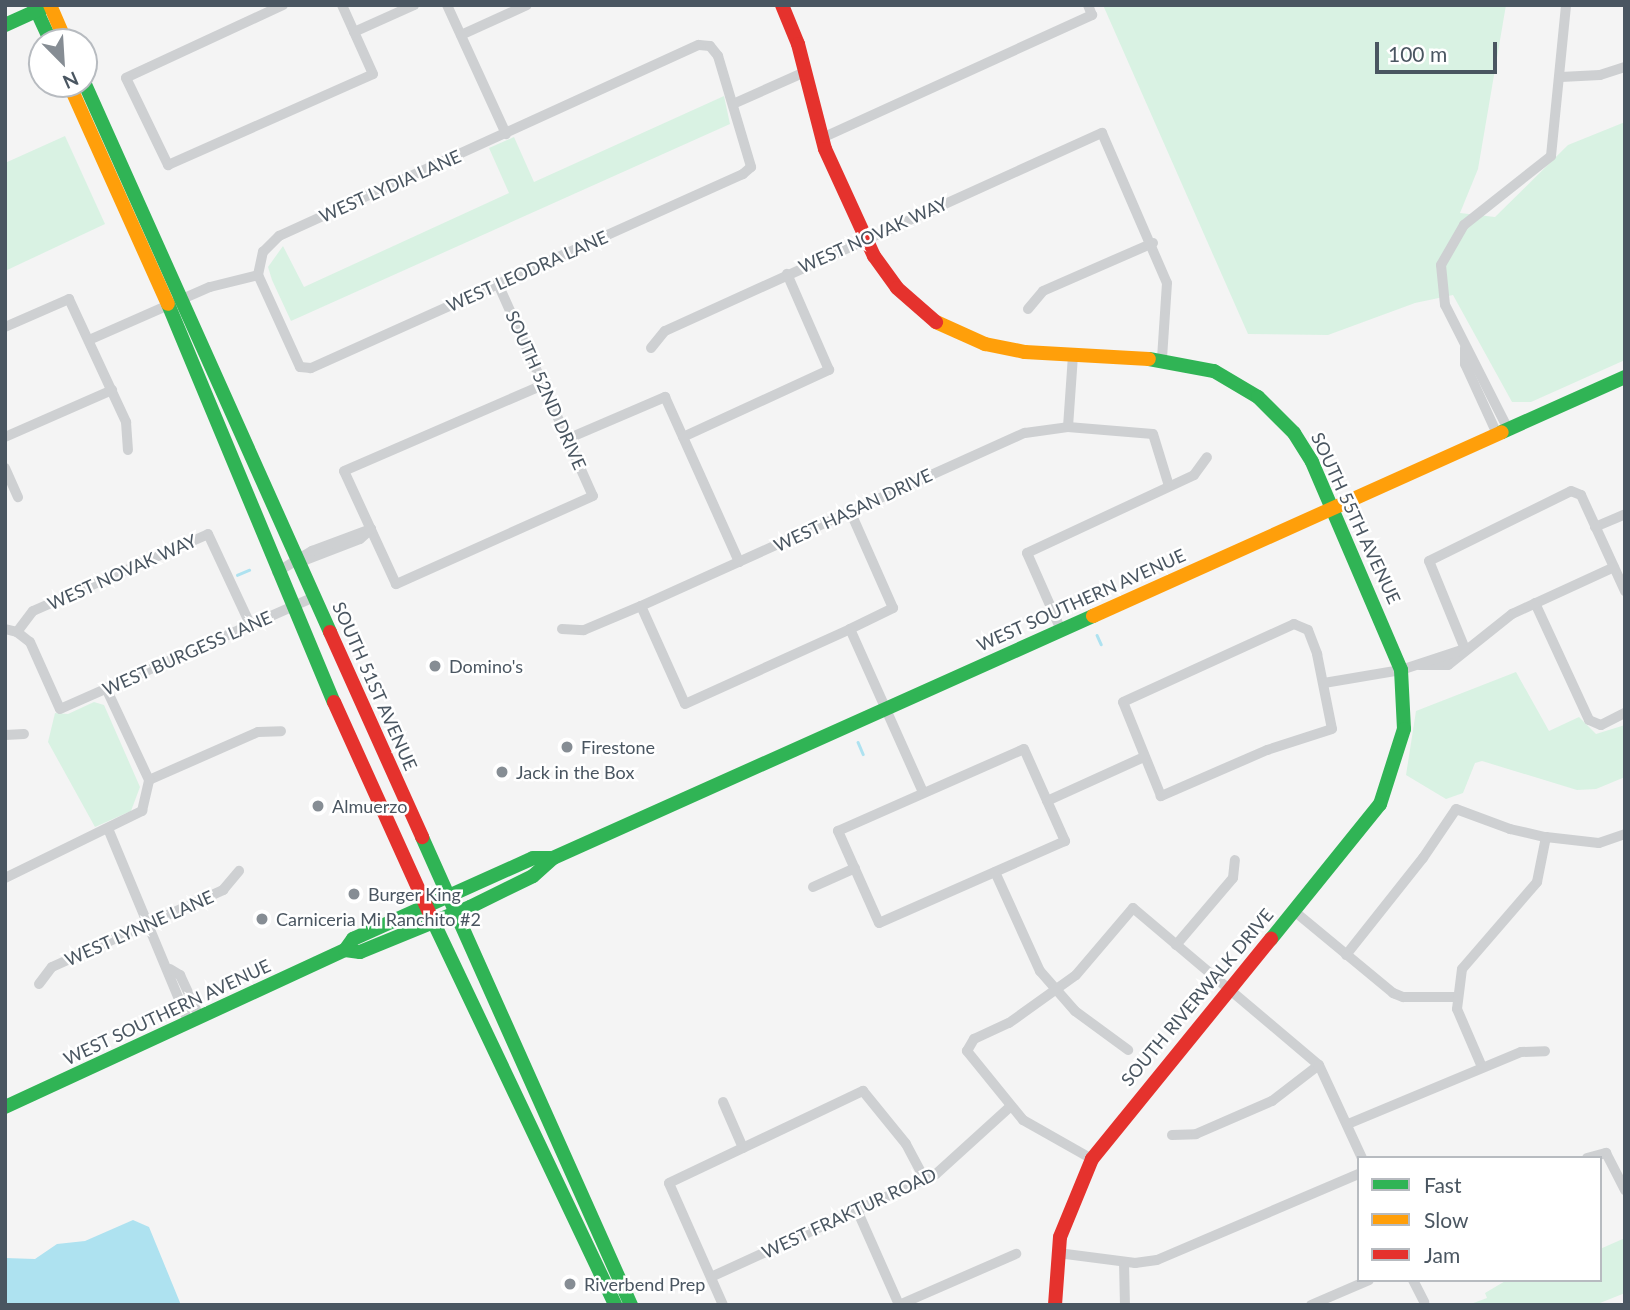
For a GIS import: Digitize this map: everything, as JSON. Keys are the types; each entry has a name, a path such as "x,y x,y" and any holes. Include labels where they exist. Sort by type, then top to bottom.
{"main road":[{"name":"SOUTH 55TH AVENUE","path":"786,6 821,138 865,238 897,288 948,330 1008,350 1162,359 1214,371 1268,405 1301,443 1333,509 1401,670 1404,729"},
{"path":"5,25 43,7"},
{"path":"43,7 48,28"},
{"path":"43,7 57,28"},
{"name":"SOUTH 51ST AVENUE","path":"76,98 298,562 631,1305"},
{"name":"SOUTH 51ST AVENUE","path":"91,98 175,302 291,606 429,913 615,1305"},
{"name":"WEST SOUTHERN AVENUE","path":"429,913 453,912 533,876 553,858 1625,377"},
{"name":"SOUTH RIVERWALK DRIVE","path":"1055,1305 1058,1253 1070,1205 1092,1159 1380,804 1404,729"},
{"path":"358,756 369,753 398,785"},
{"name":"WEST SOUTHERN AVENUE","path":"5,1107 345,950 360,951 429,913 447,897 533,858 553,858"},
{"path":"545,1157 561,1150"}],"street":[{"path":"283,5 126,78 167,165 373,74 342,5"},
{"path":"354,32 414,5"},
{"path":"447,5 506,134"},
{"path":"461,35 527,5"},
{"path":"1503,432 1487,383 1465,348 1441,293 1441,265 1464,225 1548,161 1561,77 1566,5"},
{"path":"821,138 1090,10"},
{"name":"WEST LYDIA LANE","path":"258,275 262,252 279,236 699,45 710,46 733,104"},
{"path":"1561,77 1600,75 1625,67"},
{"path":"733,104 805,72"},
{"name":"WEST LEODRA LANE","path":"258,275 300,367 311,368 751,167 733,104"},
{"name":"WEST NOVAK WAY","path":"651,348 665,331 865,238 1102,133 1153,243"},
{"path":"1028,310 1042,291 1153,243 1167,283 1162,359"},
{"path":"683,437 830,370 787,274"},
{"path":"89,340 232,279 258,275"},
{"name":"SOUTH 52ND DRIVE","path":"371,529 396,584 593,496 498,284"},
{"path":"5,327 69,299 126,422 128,450"},
{"path":"1465,348 1465,364 1476,388 1503,432"},
{"path":"1068,427 1073,355"},
{"path":"1476,388 1487,383"},
{"path":"277,572 298,562 312,551 371,529 344,471 543,385"},
{"path":"5,437 112,390"},
{"path":"568,439 665,397 739,562"},
{"name":"WEST HASAN DRIVE","path":"562,629 584,630 641,607 1025,433 1068,427 1153,433 1169,486"},
{"path":"1061,630 1027,553 1194,475 1207,457"},
{"path":"5,468 18,497"},
{"path":"1465,649 1429,561 1577,491 1625,591"},
{"path":"641,607 685,704 850,629 893,608 850,511"},
{"path":"1595,527 1625,513"},
{"name":"WEST NOVAK WAY","path":"17,632 33,611 208,534 250,624"},
{"path":"1419,665 1448,665 1511,614 1614,567"},
{"name":"WEST BURGESS LANE","path":"17,632 30,642 60,709 314,597"},
{"path":"1535,603 1593,724 1625,713"},
{"path":"1302,624 1324,683 1332,729 1267,750 1161,796 1123,702 1302,624"},
{"path":"5,629 17,632"},
{"path":"850,629 923,792"},
{"path":"1324,683 1401,670 1443,654 1465,649"},
{"path":"1443,654 1448,665"},
{"path":"5,878 139,815 149,795 149,780 106,688"},
{"path":"149,780 258,732 281,731"},
{"path":"5,735 24,734"},
{"path":"1024,749 1065,841 879,923 838,831 923,792 1024,749"},
{"path":"1047,801 1144,757"},
{"path":"1346,955 1423,859 1456,809 1510,829 1546,837 1599,843 1625,834"},
{"path":"109,831 170,969 169,979 195,1021"},
{"path":"1482,1067 1456,998 1462,969 1537,881 1546,837"},
{"path":"1176,945 1233,878 1236,860"},
{"path":"813,887 855,868"},
{"name":"WEST LYNNE LANE","path":"39,984 52,967 223,890 239,870"},
{"path":"995,872 1040,971 1057,991 1128,1050"},
{"path":"1092,1159 1023,1120 967,1051 974,1039 1009,1023 1057,991 1133,908 1318,1065 1361,1156"},
{"path":"1294,911 1346,955 1403,997 1456,998"},
{"path":"1348,1124 1521,1052 1545,1051"},
{"path":"1172,1135 1196,1134 1272,1101 1318,1065"},
{"path":"723,1305 669,1183 863,1091 906,1144 925,1180"},
{"path":"723,1102 743,1148"},
{"name":"WEST FRAKTUR ROAD","path":"711,1277 925,1180 945,1168 1010,1107"},
{"path":"1595,1156 1606,1153 1625,1190"},
{"path":"1058,1253 1124,1262 1157,1260 1357,1175"},
{"path":"857,1210 899,1305 1016,1254"},
{"path":"1124,1262 1125,1305"},
{"path":"1311,1305 1364,1282"},
{"path":"1414,1282 1424,1302"}],"green space":[{"path":"1103,5 1506,5 1478,169 1460,213 1495,217 1568,145 1625,122 1625,360 1531,402 1512,402 1453,295 1415,303 1328,335 1248,334"},
{"path":"724,96 730,124 291,321 272,280 268,267 283,246 304,287 509,193 489,148 514,137 534,182"},
{"path":"65,136 105,224 5,271 5,163"},
{"path":"1516,672 1549,731 1579,717 1596,734 1625,725 1625,777 1596,789 1577,790 1482,761 1475,763 1463,793 1446,799 1406,775 1416,711"},
{"path":"94,702 104,705 140,787 131,811 95,827 48,742 55,713 68,714"},
{"path":"1625,1238 1625,1293 1595,1305 1468,1305 1487,1298 1485,1293 1504,1282 1602,1282 1602,1248"}],"water":[{"path":"133,1220 149,1227 181,1305 5,1305 5,1258 35,1259 57,1244 85,1241"}],"waterway":[{"path":"237,575 249,570"},
{"path":"1097,635 1101,644"},
{"path":"858,742 863,754"}],"traffic: fast":[{"path":"34,5 45,28"},
{"path":"5,25 45,7"},
{"path":"91,98 330,632"},
{"path":"168,304 334,702"},
{"path":"1149,359 1214,371 1258,397 1294,433 1312,462 1401,670 1404,729 1380,804 1271,939"},
{"path":"1502,432 1625,377"},
{"path":"345,950 360,952 470,907 533,876 553,858 1093,616"},
{"path":"422,837 631,1305"},
{"path":"5,1107 345,950 353,939 533,858 553,858"},
{"path":"433,921 615,1305"}],"traffic: slow":[{"path":"50,5 60,28"},
{"path":"75,98 168,304"},
{"path":"936,322 985,344 1025,352 1149,359"},
{"path":"1093,616 1502,432"}],"traffic: jam":[{"path":"782,5 798,44 825,149 874,256 897,288 936,322"},
{"path":"330,632 422,837"},
{"path":"334,702 433,921"},
{"path":"1055,1305 1060,1237 1092,1159 1271,939"}],"place":[{"name":"Domino's","path":"435,666"},
{"name":"Firestone","path":"567,747"},
{"name":"Jack in the Box","path":"502,772"},
{"name":"Almuerzo","path":"318,806"},
{"name":"Burger King","path":"354,894"},
{"name":"Carniceria Mi Ranchito #2","path":"262,919"},
{"name":"Riverbend Prep","path":"570,1284"}]}
